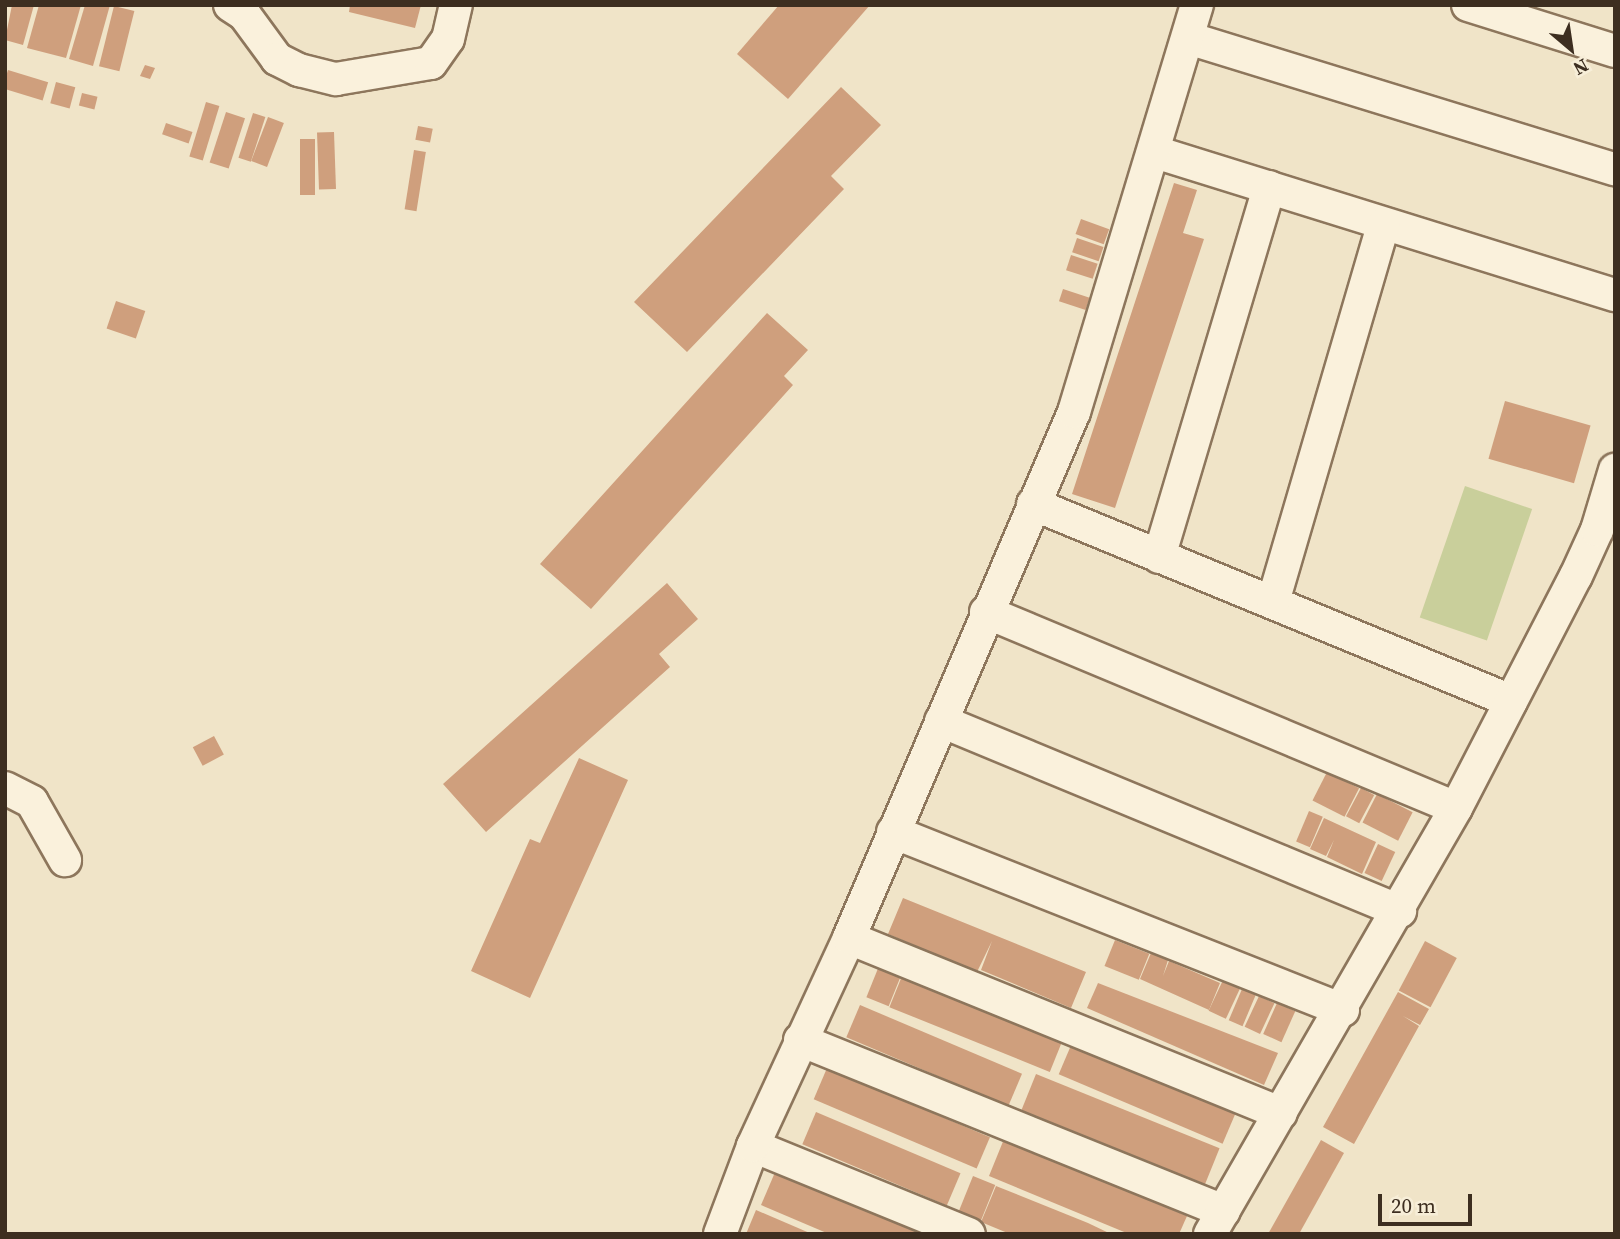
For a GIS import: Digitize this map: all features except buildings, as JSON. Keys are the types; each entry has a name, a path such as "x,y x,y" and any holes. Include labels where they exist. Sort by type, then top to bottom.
{"street":[{"path":"230,5 244,14 277,59 299,70 336,79 431,63 448,39 456,5"},
{"path":"720,1234 752,1146 849,938 986,612 1074,412 1155,152 1197,5"},
{"path":"1468,5 1615,51"},
{"path":"1188,38 1615,169"},
{"path":"1155,152 1615,295"},
{"path":"1159,557 1269,187"},
{"path":"1273,602 1383,225"},
{"path":"800,1040 1217,1222 1343,1010 1456,808 1576,576 1597,530 1615,470"},
{"path":"1033,505 1511,701"},
{"path":"986,612 1456,808"},
{"path":"941,721 1400,911"},
{"path":"5,788 32,802 65,860"},
{"path":"893,832 1343,1010"},
{"path":"849,938 1281,1113"},
{"path":"752,1146 969,1234"}],"green space":[{"path":"1465,486 1532,509 1487,641 1420,617"}]}
